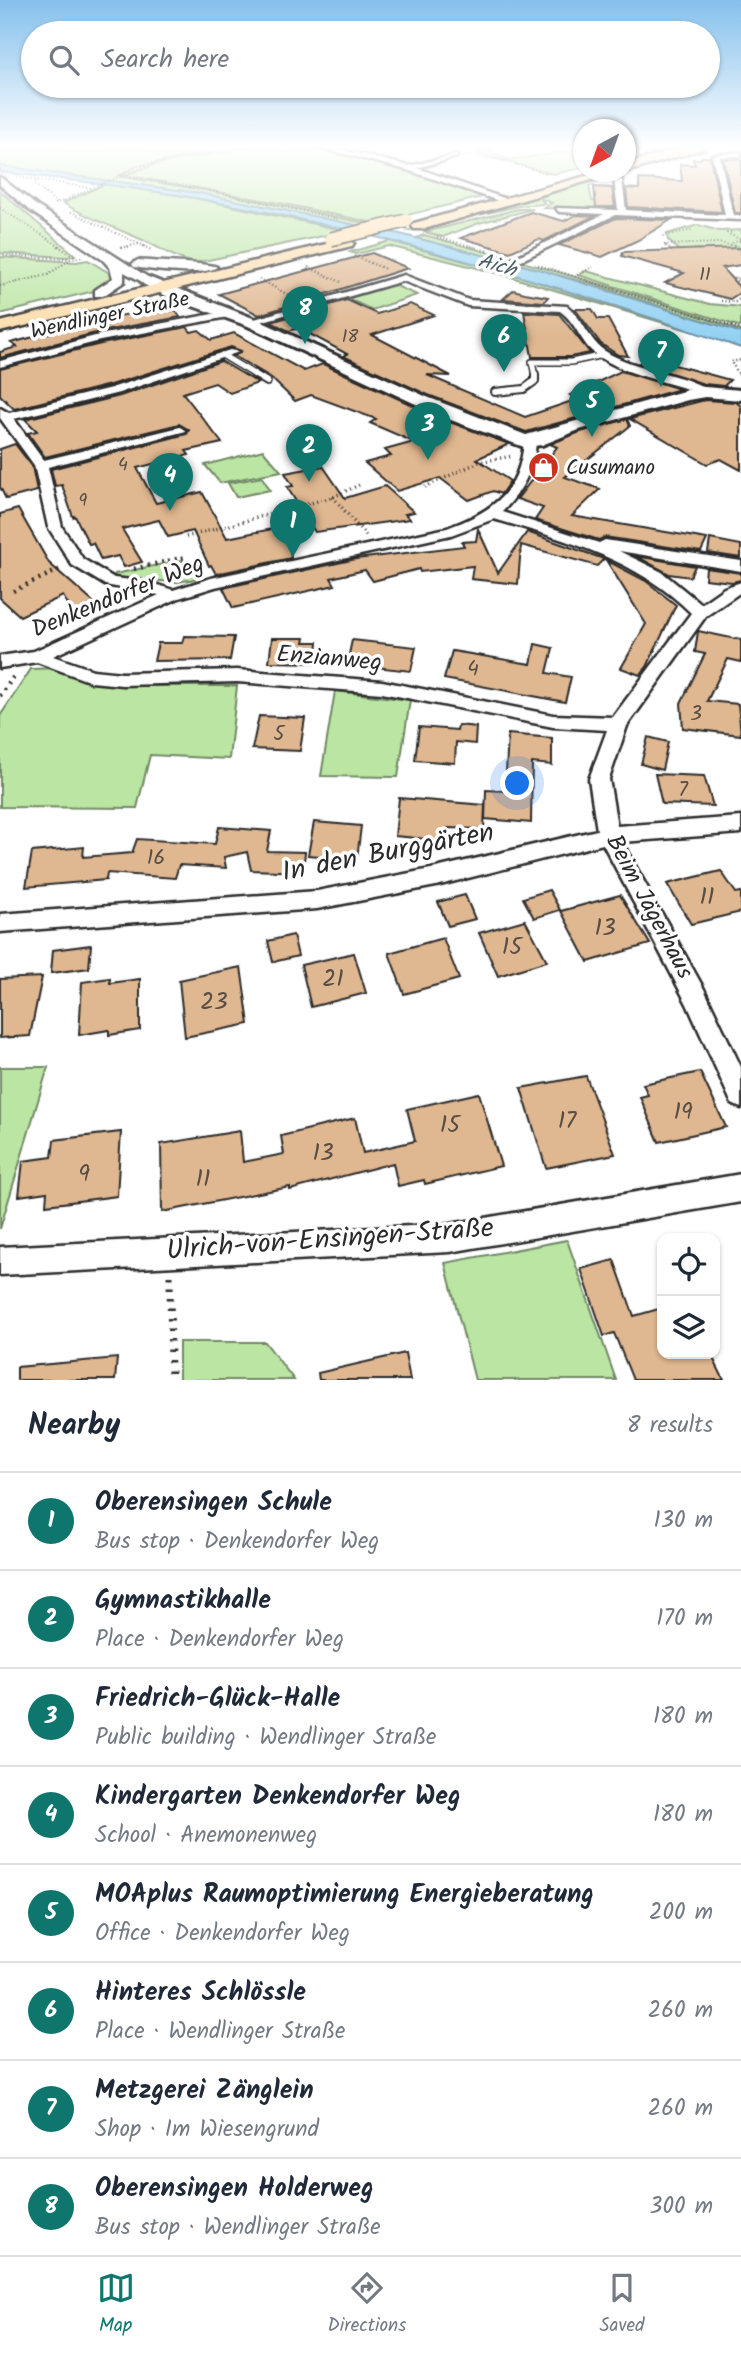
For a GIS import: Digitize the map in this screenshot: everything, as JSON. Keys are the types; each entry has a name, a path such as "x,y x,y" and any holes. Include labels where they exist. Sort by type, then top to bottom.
{"main road":[{"path":"0,317 99,293 348,248 471,210"},
{"path":"0,327 211,267 331,239 417,227"},
{"name":"Wendlinger Straße","path":"162,283 370,379 530,441"},
{"path":"530,441 585,422 705,392 741,395"}],"street":[{"path":"37,210 82,239 116,267 120,279 99,293"},
{"path":"571,210 741,218"},
{"path":"729,210 730,218"},
{"path":"517,259 619,212"},
{"path":"82,239 138,264 162,283"},
{"path":"108,259 162,283"},
{"path":"138,264 170,268 211,267"},
{"path":"249,322 404,278 468,303 563,308 571,313 588,344 604,355 705,392"},
{"name":"Wendlinger Straße","path":"0,364 99,338 226,313"},
{"path":"173,595 149,587 100,579 77,562 55,527 41,465 4,414 115,391 228,354"},
{"path":"41,465 180,431"},
{"path":"530,441 528,458 514,485 493,514 574,540 645,568 687,597 700,612 730,591 741,587"},
{"name":"Denkendorfer Weg","path":"0,671 173,595 211,583 451,531 493,514"},
{"path":"574,540 741,566"},
{"name":"Beim Jägerhaus","path":"700,612 677,647 618,724 598,779 608,835 696,997 741,1095"},
{"path":"0,662 37,656"},
{"name":"Enzianweg","path":"37,656 91,676 122,679 237,676 382,688 553,721 618,724"},
{"name":"In den Burggärten","path":"0,923 317,900 436,877 608,835 741,825"},
{"name":"Ulrich-von-Ensingen-Straße","path":"0,1261 450,1238 741,1188"}],"lane":[{"path":"228,354 267,382"},
{"path":"495,391 528,388 533,385 535,381 532,362 570,362 604,355"}],"path":[{"path":"4,210 76,258"},
{"path":"68,210 141,244 123,248"},
{"path":"306,210 342,220"},
{"path":"417,227 741,329"},
{"path":"663,236 694,230"},
{"path":"731,244 741,240 727,233 738,231"},
{"path":"674,253 664,245 731,244 741,247"},
{"path":"348,248 404,278"},
{"path":"0,255 71,259 58,271 44,278 0,286"},
{"path":"303,265 358,290"},
{"path":"576,275 593,267"},
{"path":"741,278 734,278 741,284"},
{"path":"258,279 307,304"},
{"path":"735,302 741,298"},
{"path":"721,301 741,304"},
{"path":"741,360 731,362 741,377"},
{"path":"425,487 453,476 458,471 509,455"},
{"path":"186,537 333,497 359,485"},
{"path":"333,497 376,547"},
{"path":"100,579 185,557"},
{"path":"13,591 77,562"},
{"path":"170,1252 171,1380"}],"green space":[{"path":"0,210 23,210 75,255 68,257 0,253"},
{"path":"77,210 252,210 347,231 194,263"},
{"path":"282,210 304,210 374,225 362,227"},
{"path":"314,210 426,210 374,223"},
{"path":"489,210 499,210 406,231"},
{"path":"512,210 528,210 479,223 443,237 425,232"},
{"path":"698,225 719,231 741,230 741,256 697,249 681,253 668,240 667,234"},
{"path":"424,235 623,291 741,333 596,285 416,238"},
{"path":"390,241 526,278 694,332 501,274 389,246 356,254 350,252"},
{"path":"0,257 76,262 88,260 111,274 112,283 98,290 0,314"},
{"path":"586,271 710,304 741,307 741,327 579,275"},
{"path":"389,283 417,295 372,310 345,297"},
{"path":"263,450 281,471 220,483 205,465"},
{"path":"262,477 270,490 236,497 228,483"},
{"path":"182,560 196,575 195,579 177,582 113,578 115,574"},
{"path":"59,668 95,683 134,686 237,686 229,759 150,755 137,808 0,807 0,716 31,669"},
{"path":"335,691 410,700 398,777 321,776"},
{"path":"0,1067 48,1067 0,1229"},
{"path":"567,1240 616,1380 475,1380 445,1263"},
{"path":"179,1342 265,1342 294,1380 179,1380"}],"water":[{"name":"Aich","path":"261,210 284,210 400,234 538,269 741,333 741,348 537,282"}],"building":[{"path":"531,212 564,221 576,215 594,216 544,241 539,239 510,252 461,238"},
{"path":"616,218 671,220 602,257 559,245"},
{"path":"741,248 741,265 722,268 741,289 741,292 730,299 665,283 684,273 622,256 623,252"},
{"path":"372,253 408,268 259,315 219,294"},
{"path":"513,290 548,297 544,302 503,299"},
{"path":"347,300 377,314 410,304 434,315 372,335 451,376 427,375 525,417 578,399 570,395 621,371 680,389 526,432 428,395 343,356 347,354 299,328 289,331 271,322"},
{"path":"162,309 164,312 175,310 180,317 99,332 0,358 0,352 17,347 11,343 93,320"},
{"path":"575,309 592,309 598,319 608,319 628,356 618,355 601,344"},
{"path":"524,312 559,314 590,353 570,357 532,357"},
{"path":"187,327 191,332 199,330 211,340 234,333 304,371 323,364 447,421 509,444 477,459 510,481 501,494 493,491 469,500 440,478 397,491 365,463 391,456 385,450 414,442 370,423 376,419 311,395 295,401 270,377 234,356 241,351 231,347 110,385 14,409 0,395 0,369 101,344"},
{"path":"649,358 730,380 724,386 704,384 639,363"},
{"path":"221,361 258,383 230,393 215,383 183,393 222,443 186,451 189,455 137,468 156,503 202,492 227,538 287,526 291,558 216,574 211,565 209,566 193,531 168,537 159,520 122,529 142,562 124,567 118,556 101,560 93,543 89,544 75,516 73,517 62,485 55,486 51,469 187,434 189,430 179,424 45,457 28,433 37,431 25,419 120,396"},
{"path":"705,400 736,402 741,406 741,470 721,459 707,464 630,419"},
{"path":"627,419 630,426 565,477 600,489 572,516 707,539 701,552 605,537 599,540 535,520 543,508 517,499 557,447 550,444 580,432"},
{"path":"15,444 32,466 37,491 6,499 0,487 0,449"},
{"path":"323,466 345,498 385,486 414,512 405,514 410,519 315,532 287,487 293,486 285,473"},
{"path":"18,509 49,563 102,610 77,620 63,596 20,616 0,598 0,514"},
{"path":"478,529 498,573 527,532 604,559 597,566 521,545 518,584 471,579 473,566 420,572 419,569 373,581 365,570 331,578 335,585 233,608 223,588 356,559 464,546 462,542 476,541"},
{"path":"710,539 741,545 741,558 708,553"},
{"path":"636,556 695,566 690,577 669,574"},
{"path":"606,560 646,581 676,605 647,667 640,675 621,668 646,624"},
{"path":"706,568 741,573 741,580 732,582 705,579"},
{"path":"698,631 741,640 741,662 728,659 707,701 738,704 741,735 683,728 681,703 705,654 695,652"},
{"path":"184,636 234,637 230,660 154,661 158,643 182,643"},
{"path":"272,638 305,638 304,642 318,642 316,663 269,662"},
{"path":"352,640 416,647 411,671 347,664"},
{"path":"535,644 553,648 547,673 571,677 565,702 444,679 452,651 531,664"},
{"path":"259,716 305,718 300,751 252,749"},
{"path":"458,725 476,727 475,744 456,742 455,763 415,760 419,727 457,730"},
{"path":"508,734 552,738 552,765 532,763 531,823 485,819 486,790 505,791"},
{"path":"648,737 668,742 662,770 641,764"},
{"path":"655,774 704,776 713,806 662,804"},
{"path":"399,798 485,805 484,829 448,828 448,841 395,836"},
{"path":"314,822 361,826 357,859 308,855"},
{"path":"219,827 271,831 267,851 305,852 303,872 251,870 247,852 224,857 226,868 179,865 175,878 107,873 106,880 26,887 32,852 84,847 83,857 132,853 137,839 215,844"},
{"path":"721,871 736,893 741,892 741,912 691,924 667,884"},
{"path":"549,890 560,910 534,918 523,898"},
{"path":"465,895 475,919 448,926 438,902"},
{"path":"620,895 650,944 588,962 561,911"},
{"path":"525,920 547,961 498,976 479,933"},
{"path":"293,935 298,956 273,962 268,941"},
{"path":"443,938 459,979 404,994 389,953"},
{"path":"91,945 89,968 51,973 53,950"},
{"path":"354,953 366,993 311,1007 301,965"},
{"path":"241,967 249,1024 185,1037 179,980"},
{"path":"42,977 30,1036 0,1038 0,979"},
{"path":"110,978 110,983 140,979 140,1030 109,1035 109,1030 79,1035 82,982"},
{"path":"700,1072 726,1127 659,1142 640,1097 648,1095 643,1084"},
{"path":"586,1076 615,1154 546,1168 521,1088"},
{"path":"479,1093 501,1166 425,1184 424,1180 398,1186 393,1163 290,1190 290,1187 162,1212 161,1144 240,1131 243,1162 284,1154 281,1136 355,1118 363,1153 415,1141 407,1109"},
{"path":"121,1132 117,1196 46,1205 47,1192 19,1196 23,1161 52,1157 54,1140"},
{"path":"614,1260 634,1316 657,1309 657,1359 714,1359 724,1380 633,1380 614,1333 604,1336 581,1269"},
{"path":"405,1353 410,1380 319,1380 318,1373"},
{"path":"117,1358 115,1380 17,1380 17,1367"}],"place":[{"name":"Oberensingen Holderweg","path":"305,344"},
{"name":"Hinteres Schlössle","path":"504,372"},
{"name":"Metzgerei Zänglein","path":"661,387"},
{"name":"MOAplus Raumoptimierung Energieberatung","path":"592,437"},
{"name":"Friedrich-Glück-Halle","path":"428,460"},
{"name":"Cusumano","path":"543,468"},
{"name":"Gymnastikhalle","path":"309,482"},
{"name":"Kindergarten Denkendorfer Weg","path":"170,511"},
{"name":"Oberensingen Schule","path":"293,557"}]}
